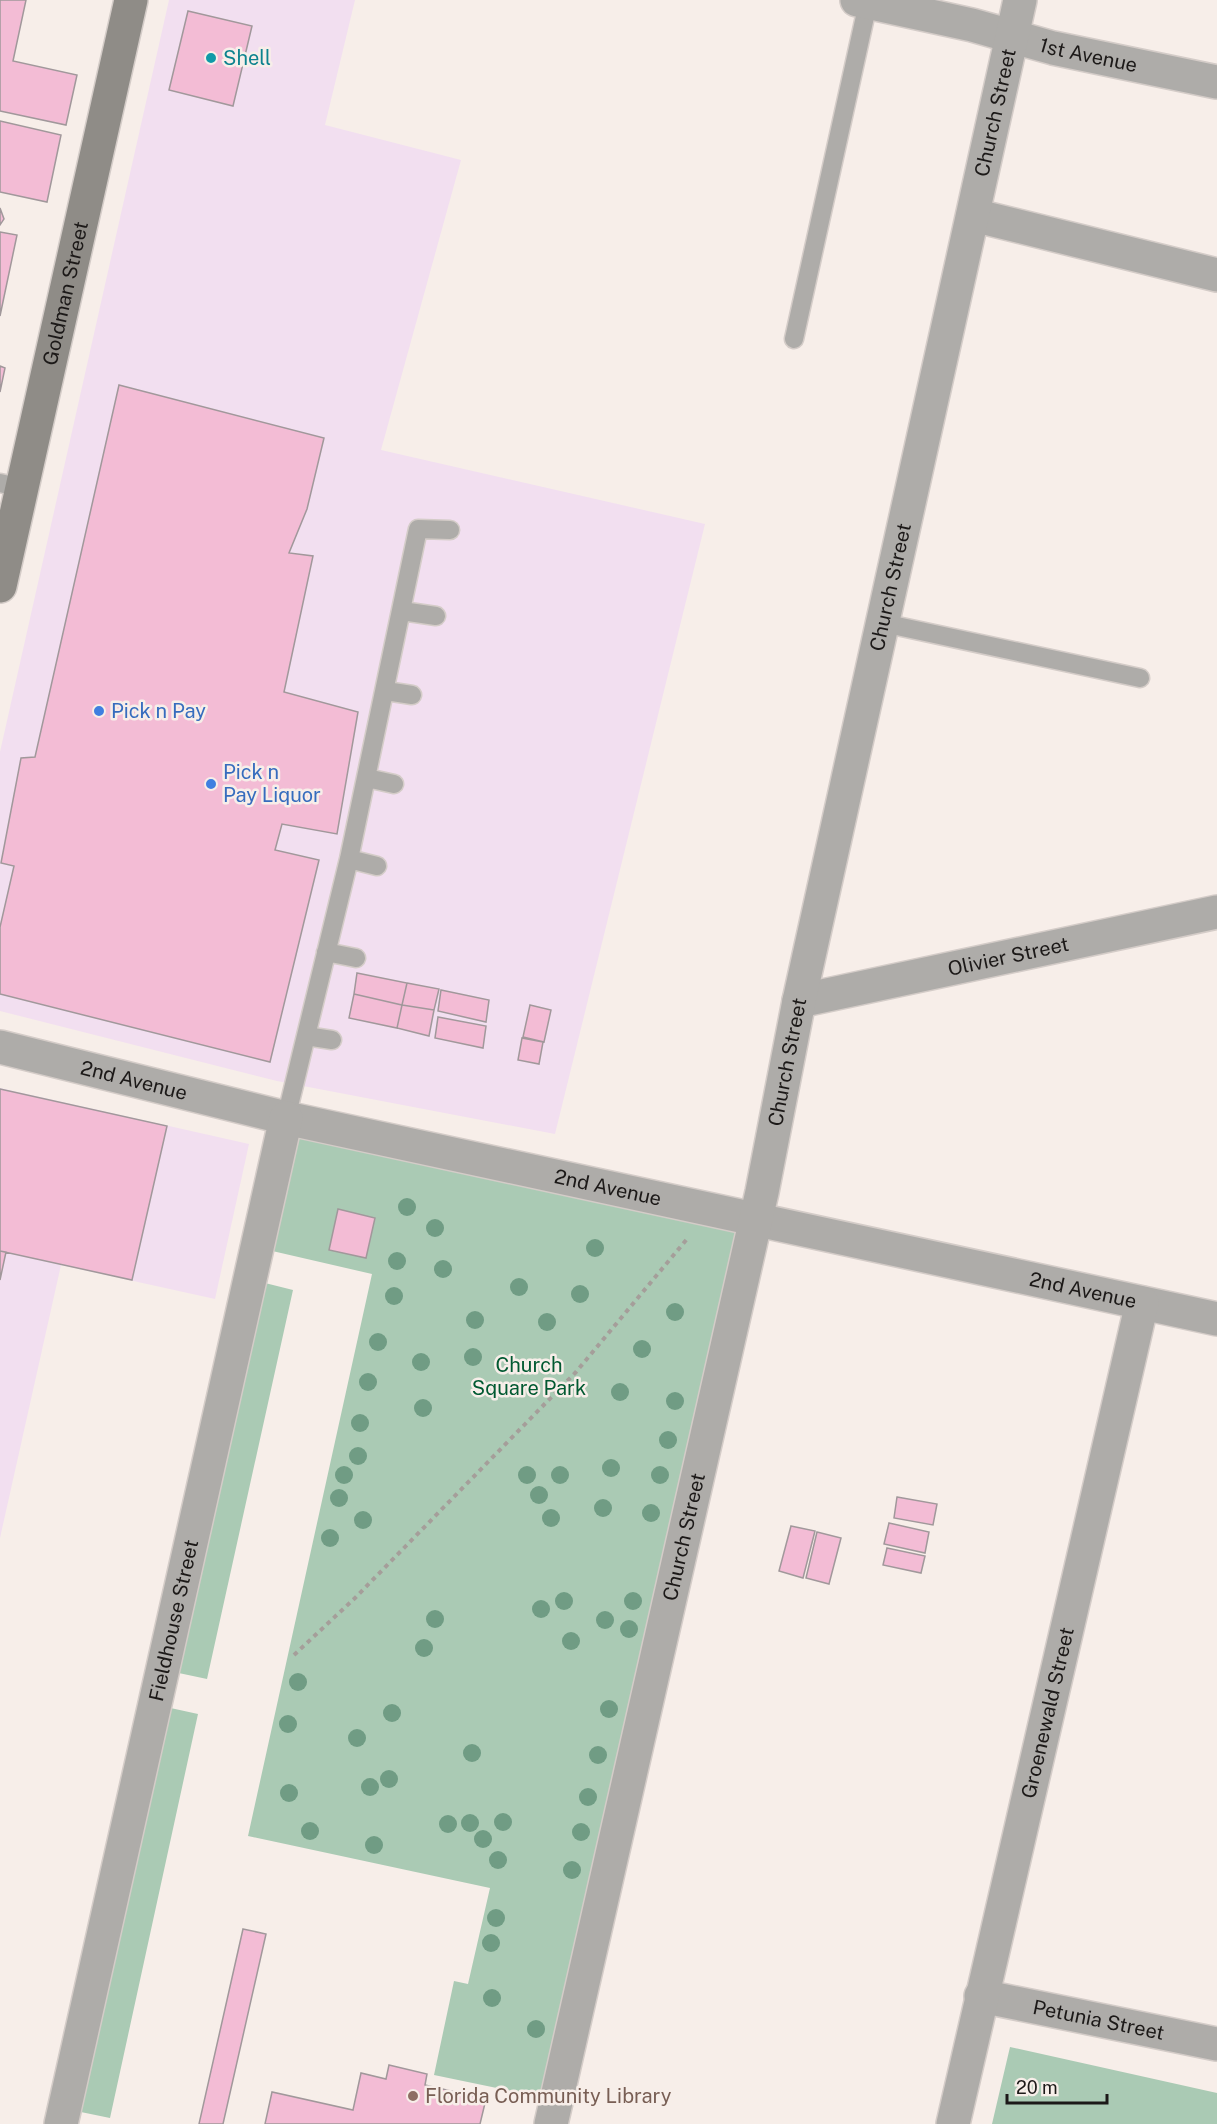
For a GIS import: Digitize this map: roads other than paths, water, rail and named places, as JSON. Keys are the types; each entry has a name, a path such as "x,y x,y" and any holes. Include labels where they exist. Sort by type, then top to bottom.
{"street":[{"name":"Goldman Street","path":"0,586 11,486 131,0"},
{"name":"Church Street","path":"551,2124 756,1218 799,1001 1020,0"},
{"name":"1st Avenue","path":"862,1 1217,82"},
{"path":"973,215 1217,275"},
{"name":"Olivier Street","path":"799,1001 1217,912"},
{"name":"2nd Avenue","path":"0,1047 286,1118 1217,1319"},
{"name":"Fieldhouse Street","path":"62,2124 286,1118"},
{"name":"Groenewald Street","path":"953,2124 1142,1303"},
{"name":"Petunia Street","path":"981,1995 1217,2044"}],"lane":[{"path":"794,339 862,1"},
{"path":"286,1118 349,859 386,691 418,529 450,530"},
{"path":"402,611 436,616"},
{"path":"883,623 1140,678"},
{"path":"386,691 412,695"},
{"path":"367,778 394,784"},
{"path":"349,859 376,866"},
{"path":"326,952 356,958"},
{"path":"306,1036 332,1040"}],"place":[{"name":"Shell","path":"211,58"},
{"name":"Pick n Pay","path":"99,711"},
{"name":"Pick n Pay Liquor","path":"211,784"},
{"name":"Florida Community Library","path":"413,2096"}],"park label":[{"name":"Church Square Park","path":"529,1376"}]}
